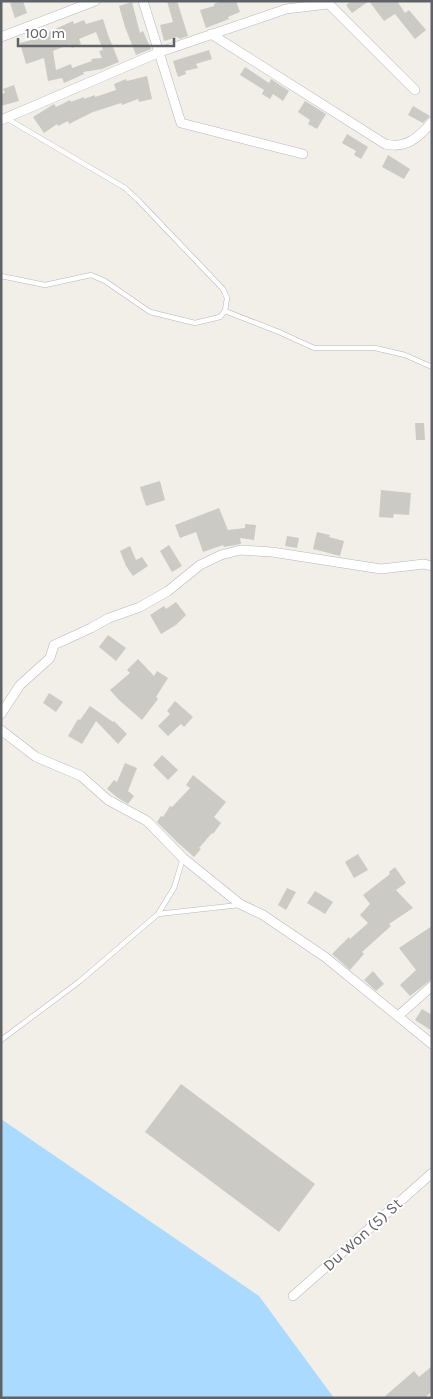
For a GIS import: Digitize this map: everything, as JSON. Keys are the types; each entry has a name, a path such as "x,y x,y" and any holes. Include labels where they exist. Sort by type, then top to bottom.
{"street":[{"path":"1,37 95,1"},
{"path":"144,1 181,123 303,154"},
{"path":"4,119 160,52 286,9 327,3 414,90"},
{"path":"211,34 385,144 396,147 412,141 432,122"},
{"path":"1,714 20,685 50,658 54,645 109,618 140,607 168,591 200,565 221,555 248,550 381,569 424,564 432,566"},
{"path":"1,730 36,757 82,776 108,800 148,821 183,858 240,904 264,915 325,957 432,1044"},
{"path":"398,1016 432,986"},
{"name":"Du Won (5) St","path":"293,1296 432,1173"}],"lane":[{"path":"1,276 45,285 91,275 105,281 150,312 195,323 220,317 225,312 227,306 227,298 223,289 138,200 124,188 4,119"},
{"path":"225,312 279,332 314,348 376,348 405,356 432,367"},
{"path":"1,1040 80,981 158,914 174,888 183,858"},
{"path":"158,914 240,904"}],"water":[{"path":"1,1119 259,1296 334,1398 1,1398"}],"building":[{"path":"23,1 27,13 15,18 10,3"},
{"path":"167,1 177,1 188,36 164,41 160,25 173,22"},
{"path":"221,1 236,1 240,12 228,17 229,19 206,28 200,10 214,6 214,4"},
{"path":"351,1 369,1 352,13 346,5"},
{"path":"369,1 397,1 405,13 409,10 426,30 415,39 395,14 384,21"},
{"path":"132,2 140,33 143,31 151,49 136,55 119,6"},
{"path":"103,19 119,62 102,69 83,72 84,74 64,83 62,78 48,81 44,58 26,64 20,43 35,39 34,37 73,21 74,24 84,20 86,24","holes":["96,32 103,50 99,51 102,58 91,59 92,61 72,68 71,64 56,70 53,51 70,44 72,48 81,44 79,39"]},
{"path":"209,50 212,59 196,64 198,68 185,71 186,74 178,77 173,61"},
{"path":"245,67 269,83 271,79 289,91 283,101 273,94 270,99 262,94 264,90 240,75"},
{"path":"147,76 152,99 139,102 138,99 122,105 121,103 93,112 69,124 68,121 58,126 57,124 44,133 33,117 54,104 56,107 70,100 71,102 84,97 84,99 95,95 95,97 116,90 114,84 126,79 127,81"},
{"path":"14,85 19,101 1,106 1,94 5,93 3,89"},
{"path":"305,101 326,114 317,129 308,124 310,120 298,112"},
{"path":"413,106 430,116 423,123 408,115"},
{"path":"347,134 368,147 361,159 354,155 356,151 342,143"},
{"path":"388,155 410,169 404,179 382,167"},
{"path":"415,423 424,423 425,440 416,440"},
{"path":"160,481 165,500 146,506 140,487"},
{"path":"381,490 411,493 409,515 394,514 393,518 379,517"},
{"path":"219,508 228,530 245,528 245,524 256,525 254,540 240,538 241,544 224,547 223,545 203,552 196,532 180,538 175,525"},
{"path":"317,532 344,541 340,556 313,549"},
{"path":"287,536 299,538 297,548 285,546"},
{"path":"169,545 182,566 172,572 160,551"},
{"path":"130,546 136,560 142,557 148,566 133,576 126,566 120,551"},
{"path":"176,602 186,615 176,625 161,634 150,615 164,606 166,609"},
{"path":"108,635 126,648 116,661 99,647"},
{"path":"138,659 154,676 157,671 168,678 156,697 158,699 142,720 110,690 130,673 127,670"},
{"path":"49,693 63,702 56,712 43,703"},
{"path":"175,701 193,717 184,727 181,724 168,736 158,726 170,714 167,711"},
{"path":"90,706 114,721 127,734 118,744 96,721 82,744 68,736 78,719 80,720"},
{"path":"162,755 178,770 168,780 153,765"},
{"path":"125,763 137,768 128,791 134,796 128,804 107,789 114,780 117,782"},
{"path":"193,775 226,802 214,817 221,823 199,848 201,849 194,857 157,822 161,816 163,817 170,806 172,807 190,788 186,785"},
{"path":"358,854 368,870 354,878 345,862"},
{"path":"395,867 406,883 396,890 413,908 389,924 391,926 362,952 364,954 350,970 332,954 349,937 350,939 368,923 360,915 370,904 363,895 390,874 389,872"},
{"path":"287,888 296,892 286,910 278,905"},
{"path":"315,891 333,902 325,914 307,903"},
{"path":"432,926 432,979 410,996 400,985 416,970 399,948"},
{"path":"373,971 384,984 376,991 364,980"},
{"path":"422,1009 432,1015 432,1031 415,1020"},
{"path":"181,1084 315,1184 279,1232 145,1132"},
{"path":"432,1366 432,1391 425,1398 383,1398 414,1371 419,1377"}]}
